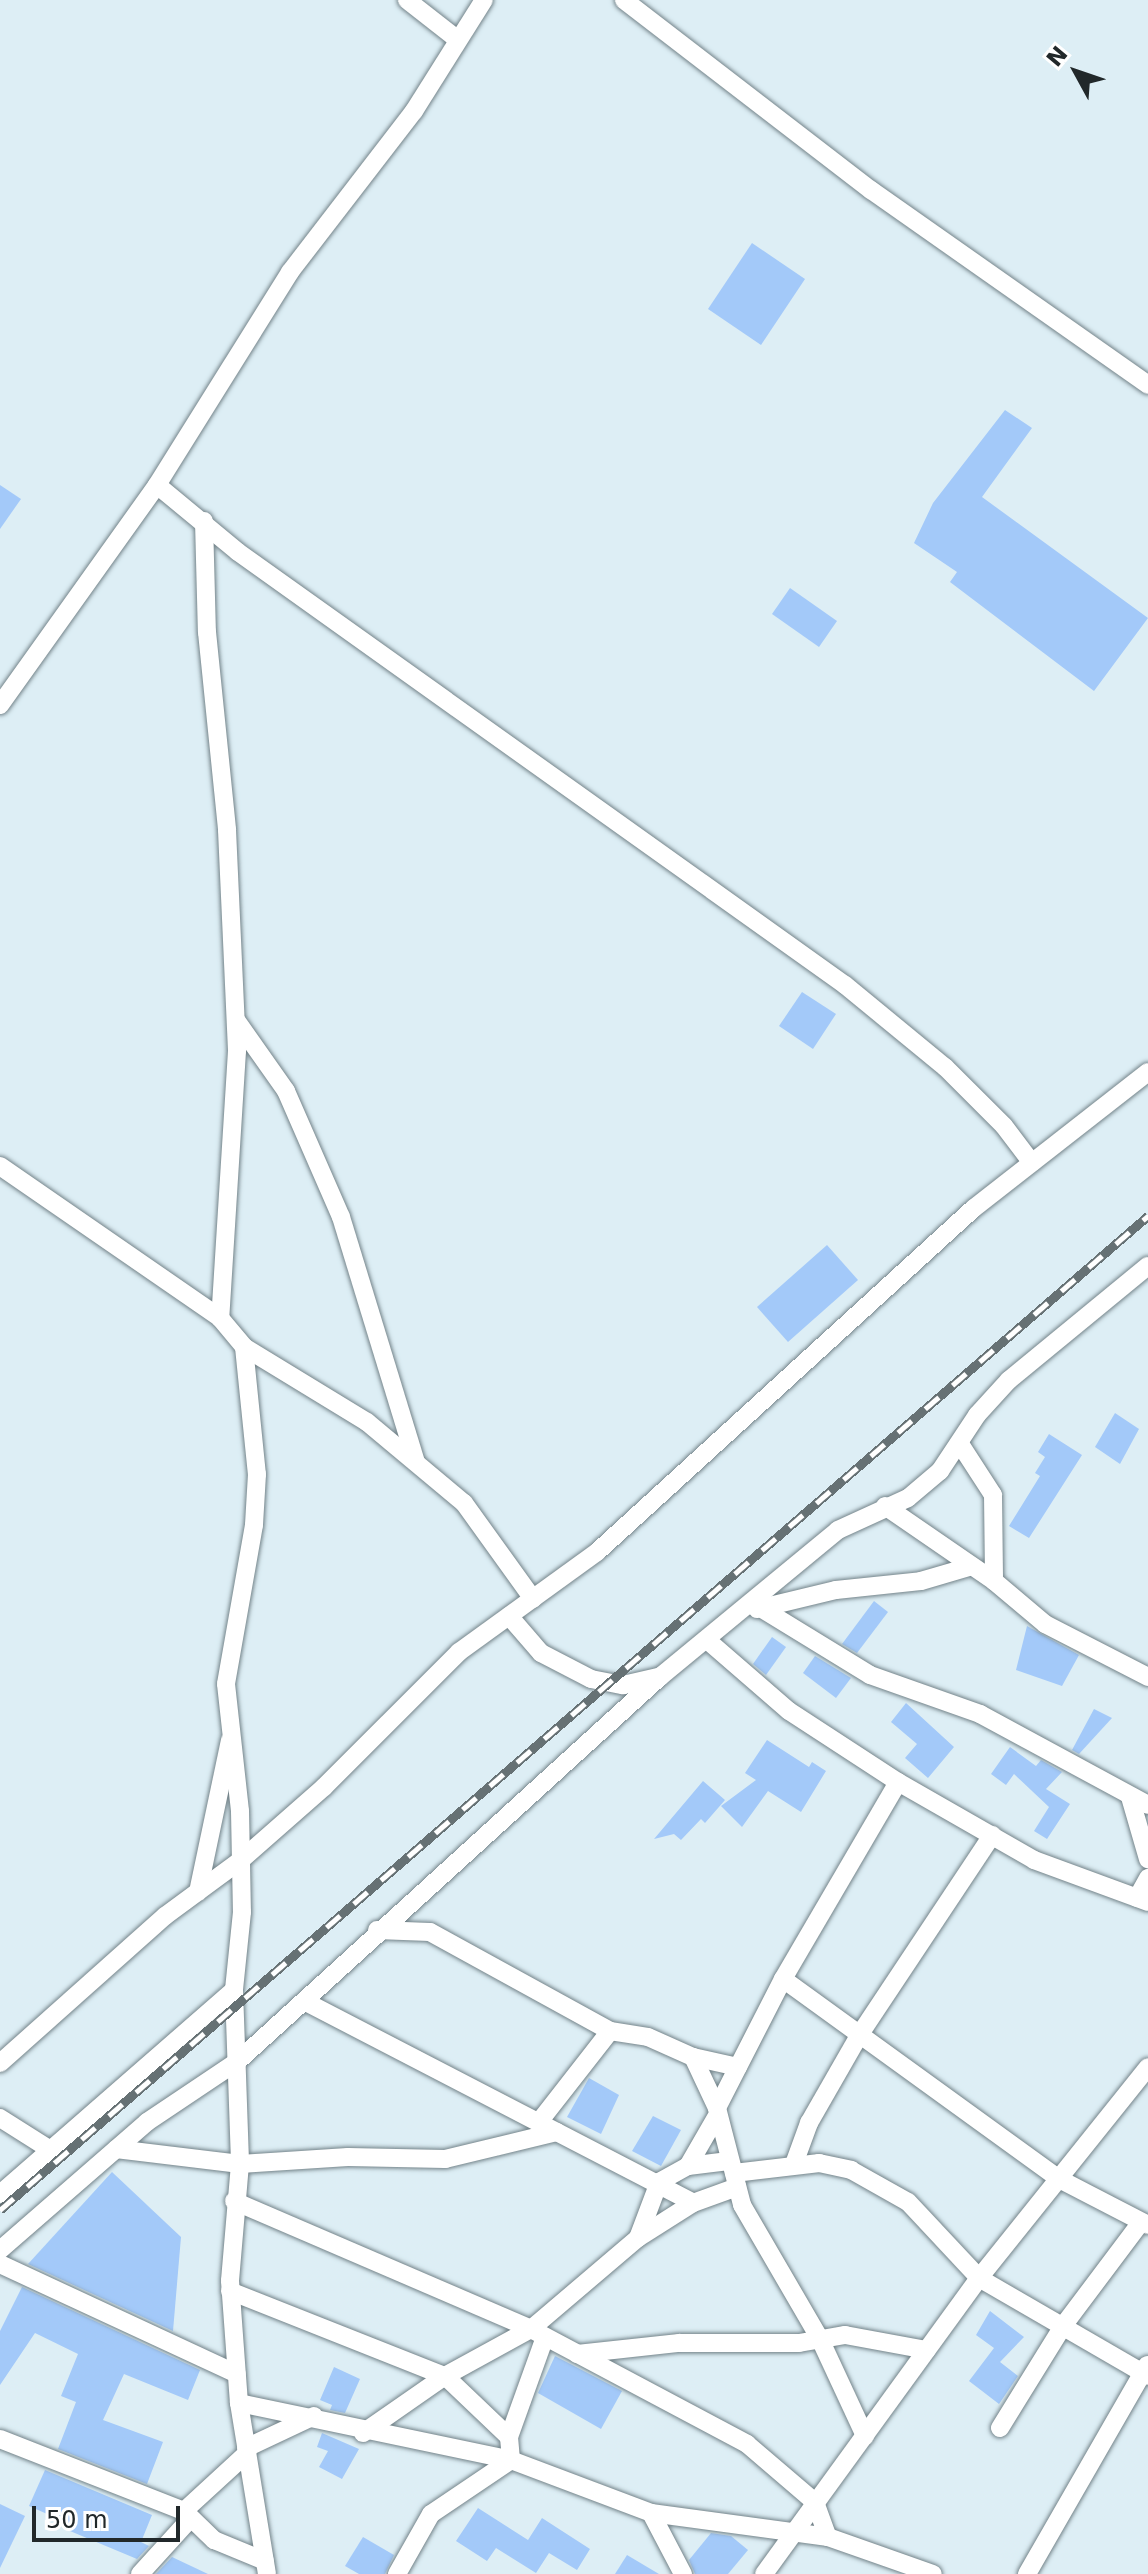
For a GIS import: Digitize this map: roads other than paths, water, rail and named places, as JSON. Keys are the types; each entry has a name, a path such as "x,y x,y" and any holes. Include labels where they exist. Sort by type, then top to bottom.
{"street":[{"path":"407,0 457,39"},
{"path":"0,705 157,485 290,272 414,111 484,0"},
{"path":"624,0 871,190 1148,385"},
{"path":"157,485 238,552 845,985 945,1067 1032,1163"},
{"path":"204,521 207,632 227,830 236,1020 220,1318"},
{"path":"236,1020 286,1091 341,1217 416,1462"},
{"path":"0,2063 324,1787 459,1652 533,1599 662,1496 974,1208 1148,1072"},
{"path":"0,1166 220,1318 244,1347 367,1422 464,1503 533,1599"},
{"path":"0,2250 116,2149 238,2061 377,1930 661,1676 707,1640 755,1609 838,1530 908,1498 940,1471 977,1415 1009,1380 1148,1266"},
{"path":"244,1347 257,1474 254,1525 226,1684 230,1740 237,1764 241,1860 234,1990 240,2164 234,2201 230,2291 239,2403 266,2567"},
{"path":"960,1444 993,1495 994,1581"},
{"path":"885,1506 994,1581 1045,1624 1148,1677"},
{"path":"755,1609 802,1597 921,1581 972,1566"},
{"path":"755,1609 870,1675 980,1714 1148,1805"},
{"path":"509,1616 541,1653 591,1679 623,1685 661,1676"},
{"path":"707,1640 789,1711 898,1782 1034,1860 1142,1900 1148,1878"},
{"path":"198,1892 230,1740"},
{"path":"638,2238 659,2182 688,2166 783,1979 898,1782"},
{"path":"1130,1797 1148,1859"},
{"path":"794,2164 809,2123 860,2034 992,1835"},
{"path":"377,1930 430,1932 610,2031 648,2037 693,2057 738,2067"},
{"path":"783,1979 1059,2179 1144,2224 1063,2326 1000,2428"},
{"path":"0,2194 234,1990"},
{"path":"304,2001 659,2182 693,2203"},
{"path":"539,2122 610,2031"},
{"path":"693,2057 718,2111 733,2174 820,2339 865,2436"},
{"path":"764,2574 979,2278 1148,2067"},
{"path":"1129,2092 1148,2089"},
{"path":"0,2118 49,2149"},
{"path":"116,2149 240,2164 348,2157 445,2159 557,2132"},
{"path":"688,2166 733,2174 794,2164 837,2164 908,2202 979,2278 1146,2370 1027,2574"},
{"path":"363,2433 445,2376 538,2333 638,2238 733,2174"},
{"path":"234,2201 538,2333 747,2444 815,2502 828,2537"},
{"path":"0,2264 237,2374"},
{"path":"230,2291 445,2376 509,2437"},
{"path":"511,2460 509,2437 538,2333"},
{"path":"577,2354 679,2343 772,2345 845,2335 927,2350"},
{"path":"239,2403 314,2416 363,2433 411,2438 511,2460 651,2513 828,2537 933,2574"},
{"path":"140,2574 187,2515 246,2451 314,2416"},
{"path":"0,2439 187,2515 214,2540 266,2567"},
{"path":"397,2574 431,2514 511,2460"},
{"path":"651,2513 683,2574"}],"railway":[{"path":"0,2210 1148,1216"}]}
